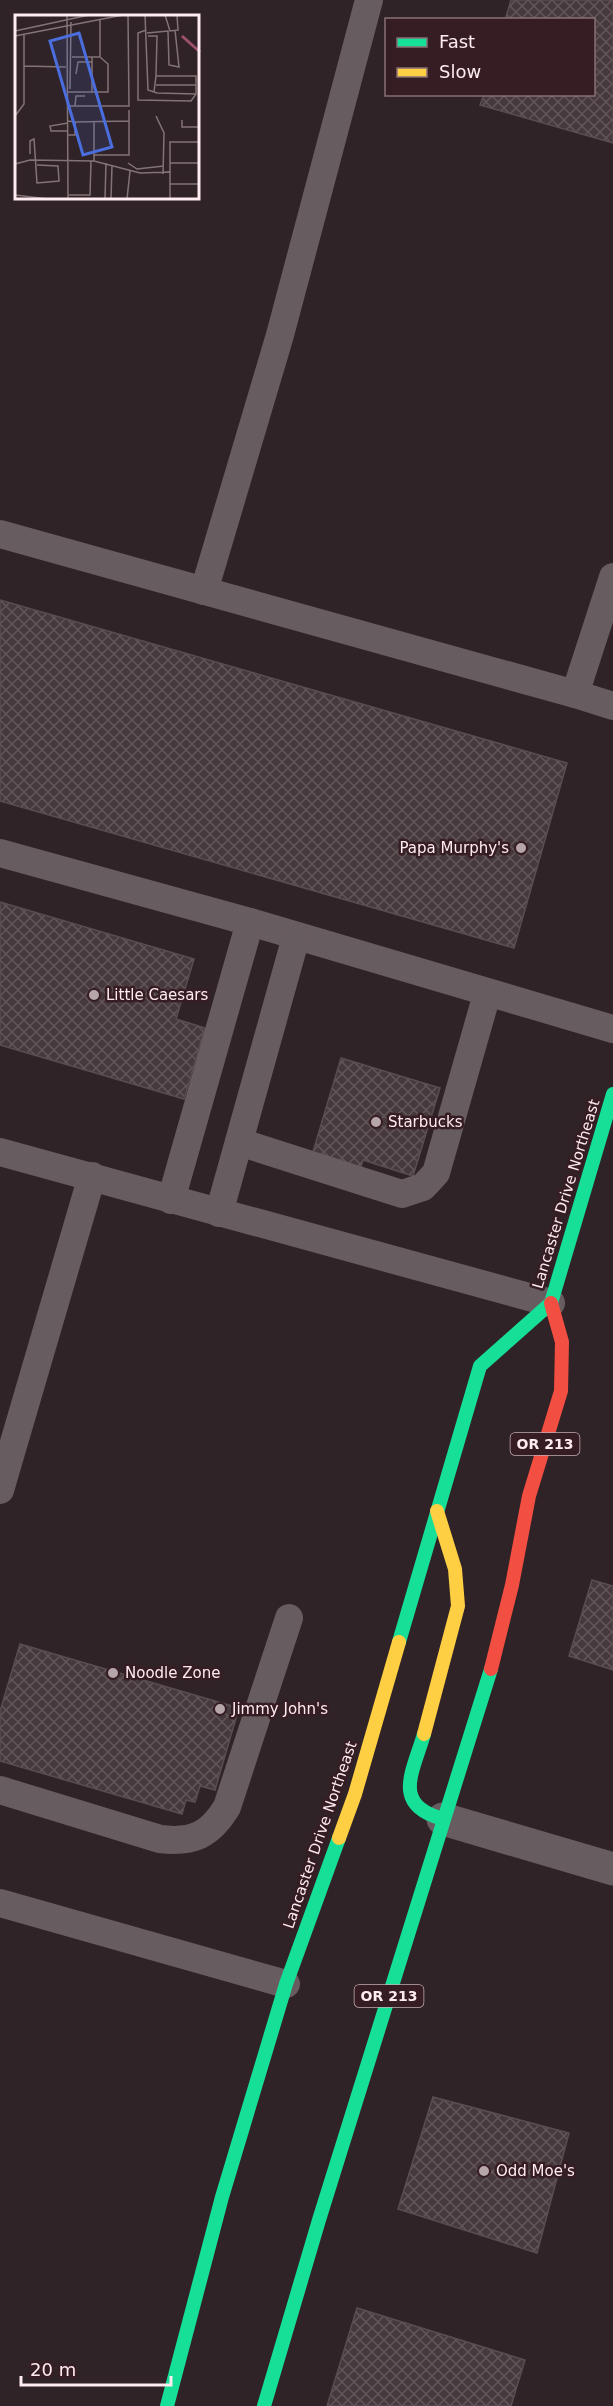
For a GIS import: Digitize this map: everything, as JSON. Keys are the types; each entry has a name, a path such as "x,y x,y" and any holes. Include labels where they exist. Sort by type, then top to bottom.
{"main road":[{"name":"Lancaster Drive Northeast","path":"167,2406 222,2197 286,1984 355,1794 480,1366 551,1303 613,1094"},
{"name":"Lancaster Drive Northeast","path":"264,2406 319,2220 492,1666 512,1585 529,1496 561,1392 562,1342 551,1303"},
{"path":"437,1511 452,1554 458,1586 458,1606 409,1788 412,1802 421,1812 443,1819"}],"street":[{"path":"443,1819 613,1869"}],"lane":[{"path":"204,591 280,335 369,0"},
{"path":"0,534 613,706"},
{"path":"575,694 613,577"},
{"path":"0,853 250,922 487,994 613,1029"},
{"path":"171,1200 250,922"},
{"path":"219,1213 296,937"},
{"path":"239,1142 402,1194 423,1187 436,1173 487,994"},
{"path":"0,1152 551,1303"},
{"path":"0,1490 92,1176"},
{"path":"0,1791 160,1839 177,1841 193,1839 207,1832 219,1821 227,1807 289,1618"},
{"path":"0,1903 286,1984"}],"building":[{"path":"511,0 613,0 613,143 480,105 483,96 595,96 595,18 506,18"},
{"path":"0,600 567,763 514,948 0,801"},
{"path":"0,902 194,959 176,1019 205,1028 184,1099 0,1045"},
{"name":"Starbucks","path":"341,1058 440,1088 413,1176 363,1160 360,1170 312,1155"},
{"path":"592,1580 613,1586 613,1670 569,1656"},
{"path":"20,1644 239,1708 215,1790 200,1786 195,1802 186,1800 182,1814 0,1761 0,1711"},
{"name":"Odd Moe's","path":"433,2097 569,2133 537,2253 398,2209"},
{"path":"357,2308 525,2360 511,2406 327,2406"}],"traffic: fast":[{"path":"399,1642 480,1366 551,1303 613,1094"},
{"path":"264,2406 319,2220 491,1669"},
{"path":"424,1734 411,1774 411,1796 427,1813 443,1819"},
{"path":"167,2406 222,2197 286,1984 339,1838"}],"traffic: slow":[{"path":"424,1734 458,1606 455,1569 437,1511"},
{"path":"339,1838 355,1794 399,1642"}],"traffic: jam":[{"path":"491,1669 512,1585 529,1496 561,1391 562,1342 551,1303"}],"place":[{"name":"Papa Murphy's","path":"521,848"},
{"name":"Little Caesars","path":"94,995"},
{"name":"Starbucks","path":"376,1122"},
{"name":"Noodle Zone","path":"113,1673"},
{"name":"Jimmy John's","path":"220,1709"},
{"name":"Odd Moe's","path":"484,2171"}]}
